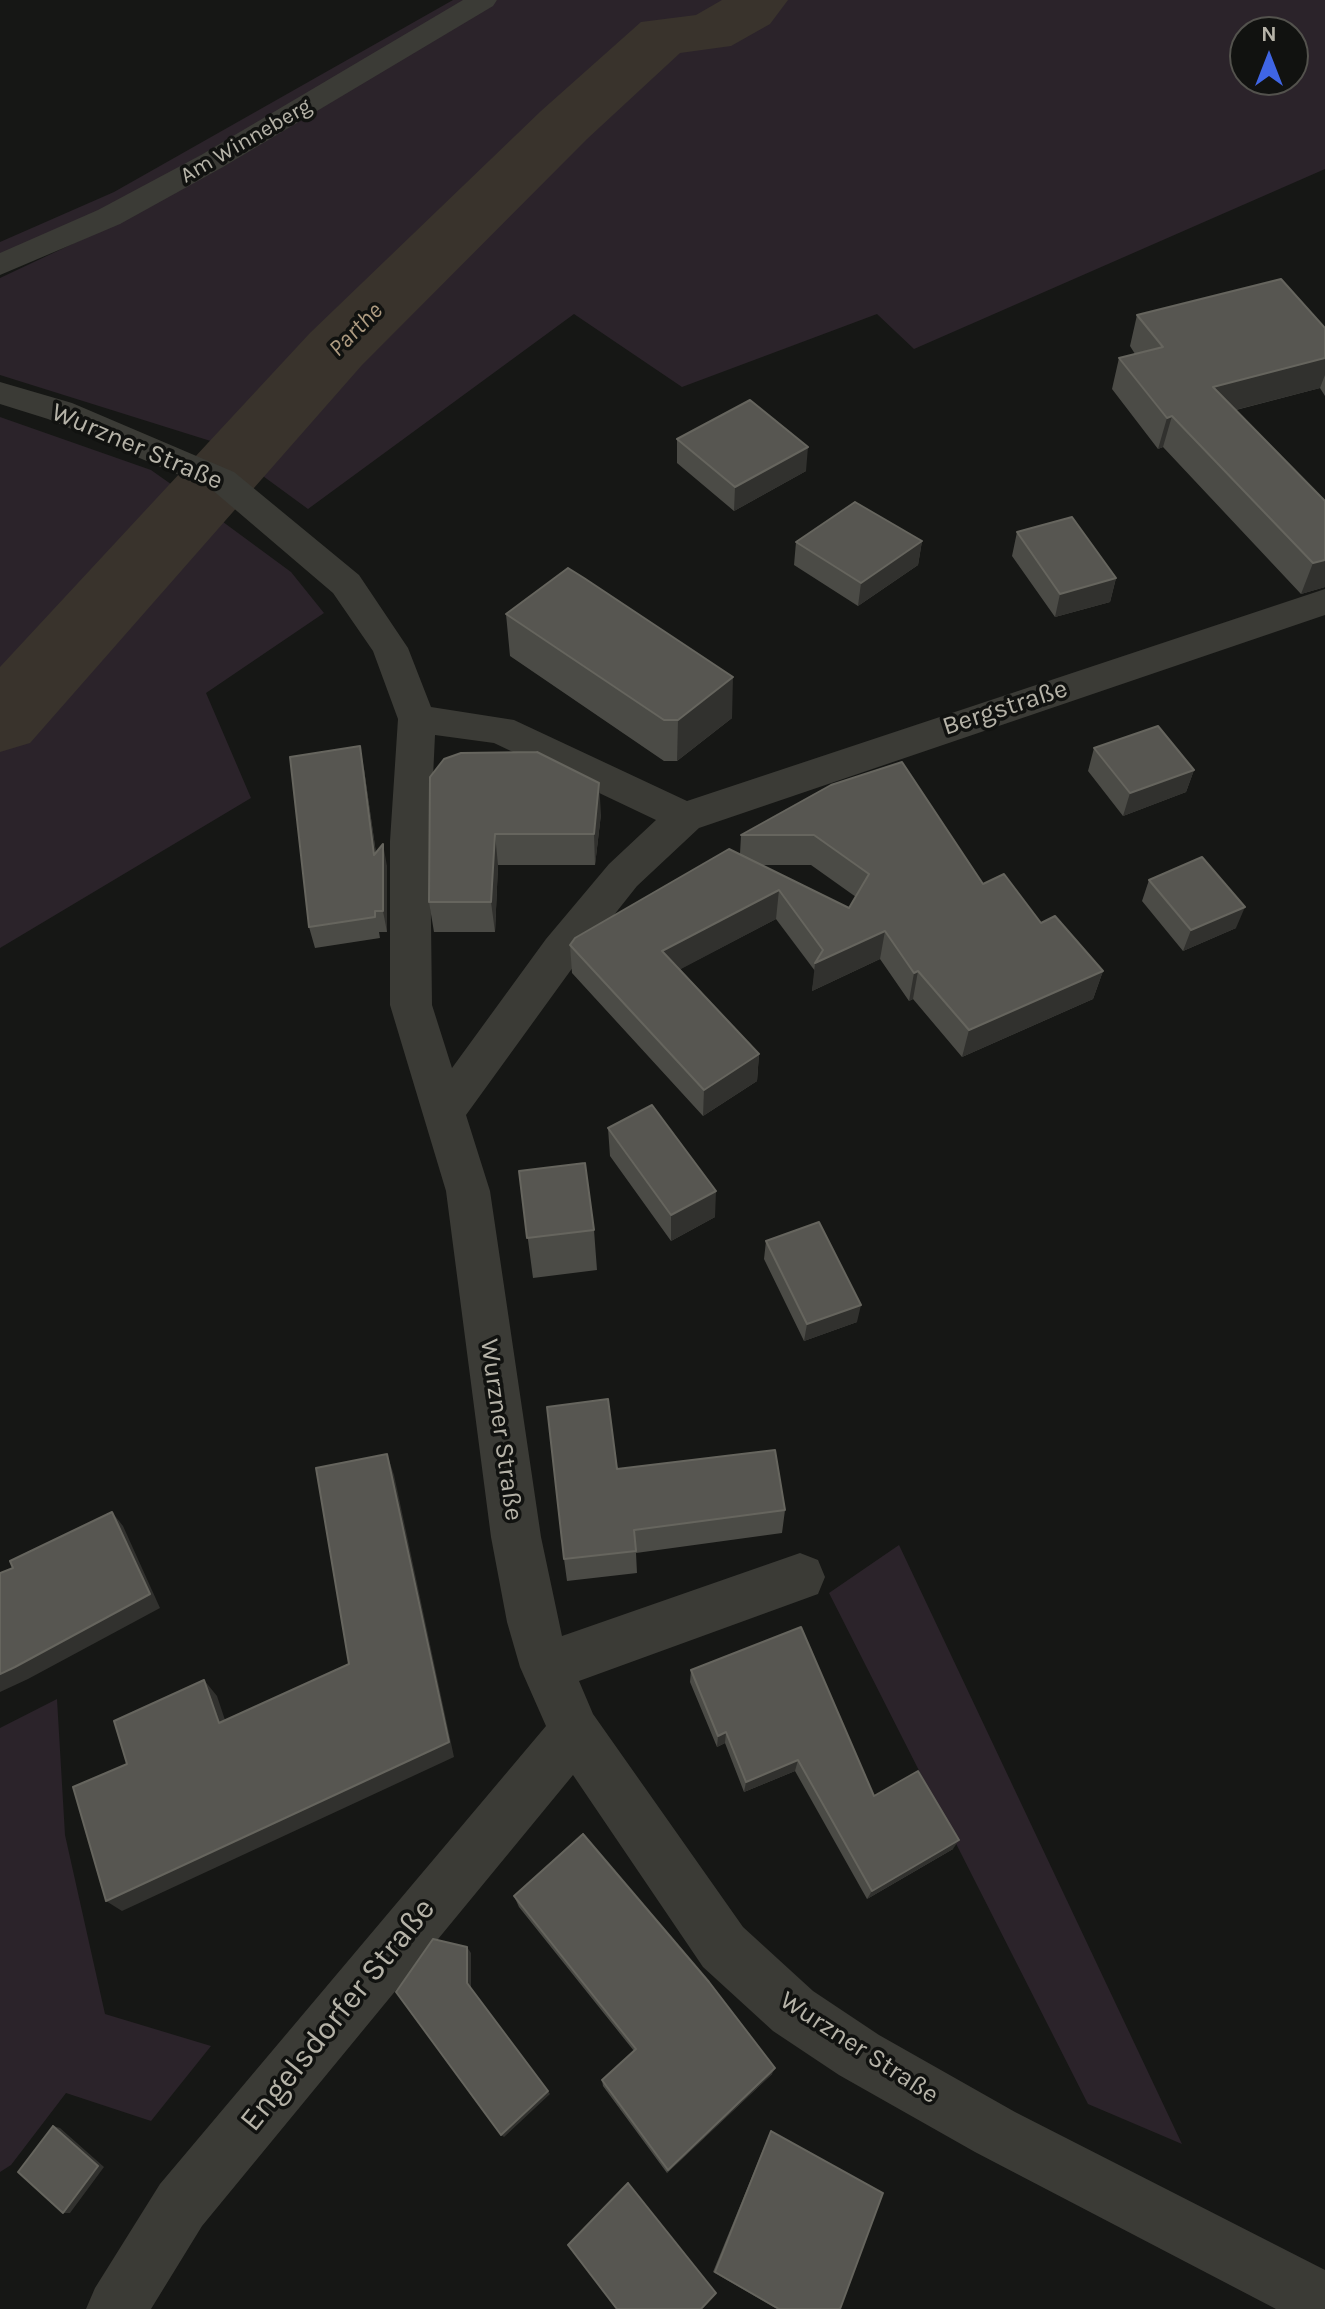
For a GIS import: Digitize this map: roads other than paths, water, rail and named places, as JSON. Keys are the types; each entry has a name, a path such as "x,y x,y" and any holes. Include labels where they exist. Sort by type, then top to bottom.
{"street":[{"name":"Am Winneberg","path":"0,265 122,210 483,0"},
{"name":"Wurzner Straße","path":"0,393 60,411 168,454 222,480 270,517 346,584 390,648 417,719 410,841 411,1005 442,1115 468,1191 516,1537 532,1622 546,1667 575,1732 723,1947 793,2011 859,2055 995,2132 1325,2302"},
{"name":"Bergstraße","path":"442,1115 561,951 623,875 685,817 1325,602"},
{"path":"417,719 501,730 685,817"},
{"path":"546,1667 800,1577"},
{"name":"Engelsdorfer Straße","path":"116,2309 181,2205 575,1732"}],"waterway":[{"name":"Parthe","path":"0,721 336,349 564,125 663,35 709,33 748,11 757,0"}]}
